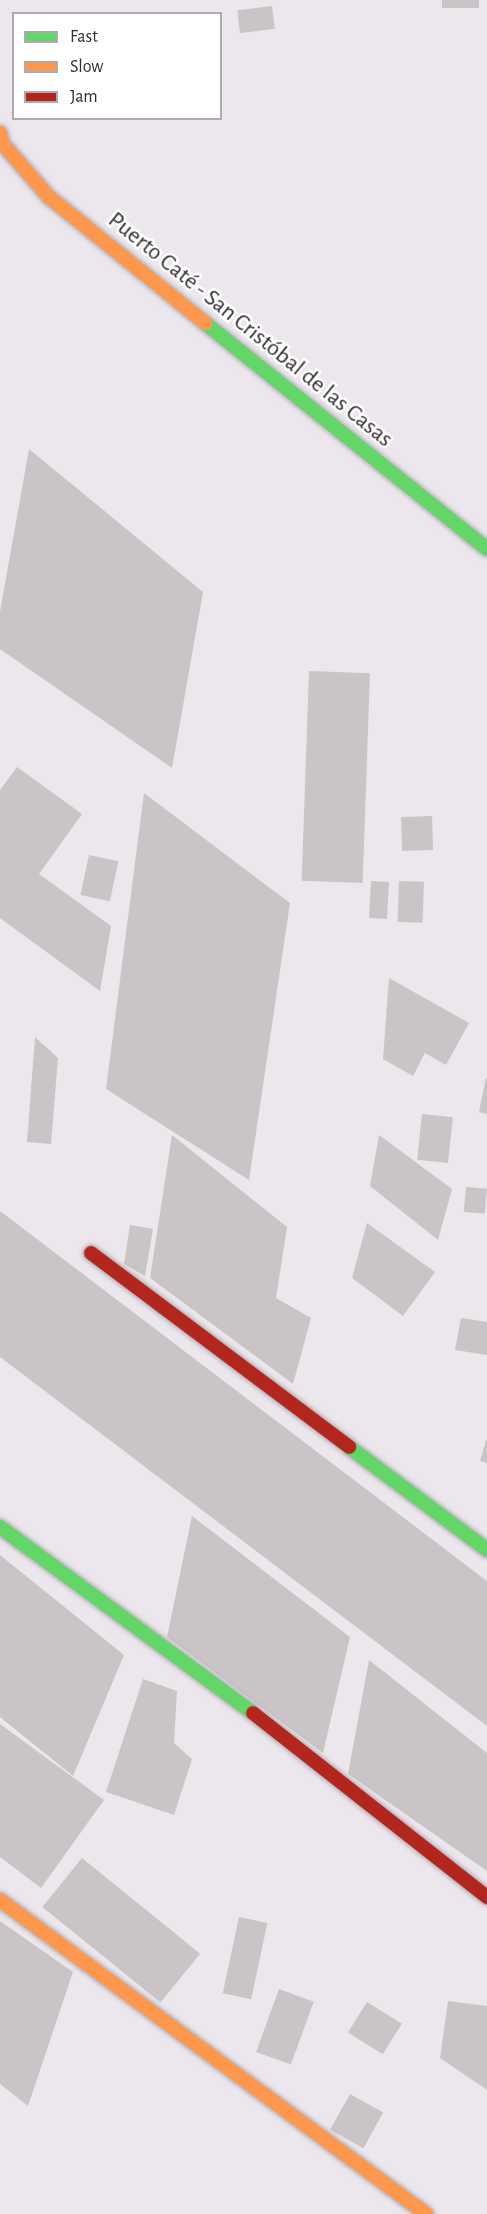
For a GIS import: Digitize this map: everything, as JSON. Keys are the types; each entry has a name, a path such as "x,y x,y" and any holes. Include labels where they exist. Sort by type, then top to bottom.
{"street":[{"name":"Puerto Caté - San Cristóbal de las Casas","path":"0,134 2,143 49,197 487,549"},
{"path":"91,1253 487,1550"},
{"path":"0,1527 185,1659 487,1897"},
{"path":"0,1900 426,2214"}],"building":[{"path":"442,0 479,0 479,8 442,8"},
{"path":"272,6 275,29 240,33 237,10"},
{"path":"29,449 203,592 172,768 0,649 0,612"},
{"path":"309,671 370,673 363,883 302,881"},
{"path":"17,767 82,814 39,874 111,926 100,991 0,918 0,790"},
{"path":"144,793 290,903 249,1180 106,1089"},
{"path":"432,816 433,850 402,851 401,817"},
{"path":"89,855 118,861 110,901 80,895"},
{"path":"371,881 389,882 387,919 369,918"},
{"path":"399,881 424,882 423,923 398,922"},
{"path":"389,978 469,1023 446,1065 425,1053 413,1076 383,1059"},
{"path":"35,1037 58,1058 51,1144 27,1142"},
{"path":"487,1078 487,1114 479,1112"},
{"path":"422,1114 453,1117 448,1163 417,1160"},
{"path":"172,1135 287,1227 276,1298 311,1318 293,1384 150,1278"},
{"path":"379,1135 452,1189 438,1240 370,1186"},
{"path":"466,1187 487,1189 485,1214 464,1212"},
{"path":"0,1211 487,1581 487,1726 0,1357"},
{"path":"367,1223 435,1272 403,1316 352,1278"},
{"path":"130,1225 153,1229 145,1276 124,1264"},
{"path":"461,1318 487,1322 487,1355 455,1350"},
{"path":"487,1441 487,1463 480,1461"},
{"path":"192,1516 350,1637 323,1753 167,1637"},
{"path":"0,1555 124,1655 73,1776 0,1717"},
{"path":"369,1660 487,1753 487,1871 348,1774"},
{"path":"143,1679 177,1691 174,1743 192,1759 174,1815 106,1792"},
{"path":"0,1724 104,1800 41,1888 0,1857"},
{"path":"82,1858 200,1954 160,2003 42,1907"},
{"path":"239,1917 267,1923 251,1999 223,1993"},
{"path":"0,1921 73,1972 28,2106 0,2084"},
{"path":"279,1989 314,2002 291,2065 256,2052"},
{"path":"448,2001 487,2006 487,2090 440,2058"},
{"path":"367,2002 402,2024 383,2054 348,2033"},
{"path":"350,2094 383,2112 363,2148 330,2130"}],"traffic: fast":[{"path":"205,323 487,549"},
{"path":"349,1447 487,1550"},
{"path":"0,1527 253,1713"}],"traffic: slow":[{"path":"0,133 2,143 49,197 205,323"},
{"path":"0,1900 426,2214"}],"traffic: jam":[{"path":"91,1253 349,1447"},
{"path":"253,1713 487,1897"}]}
